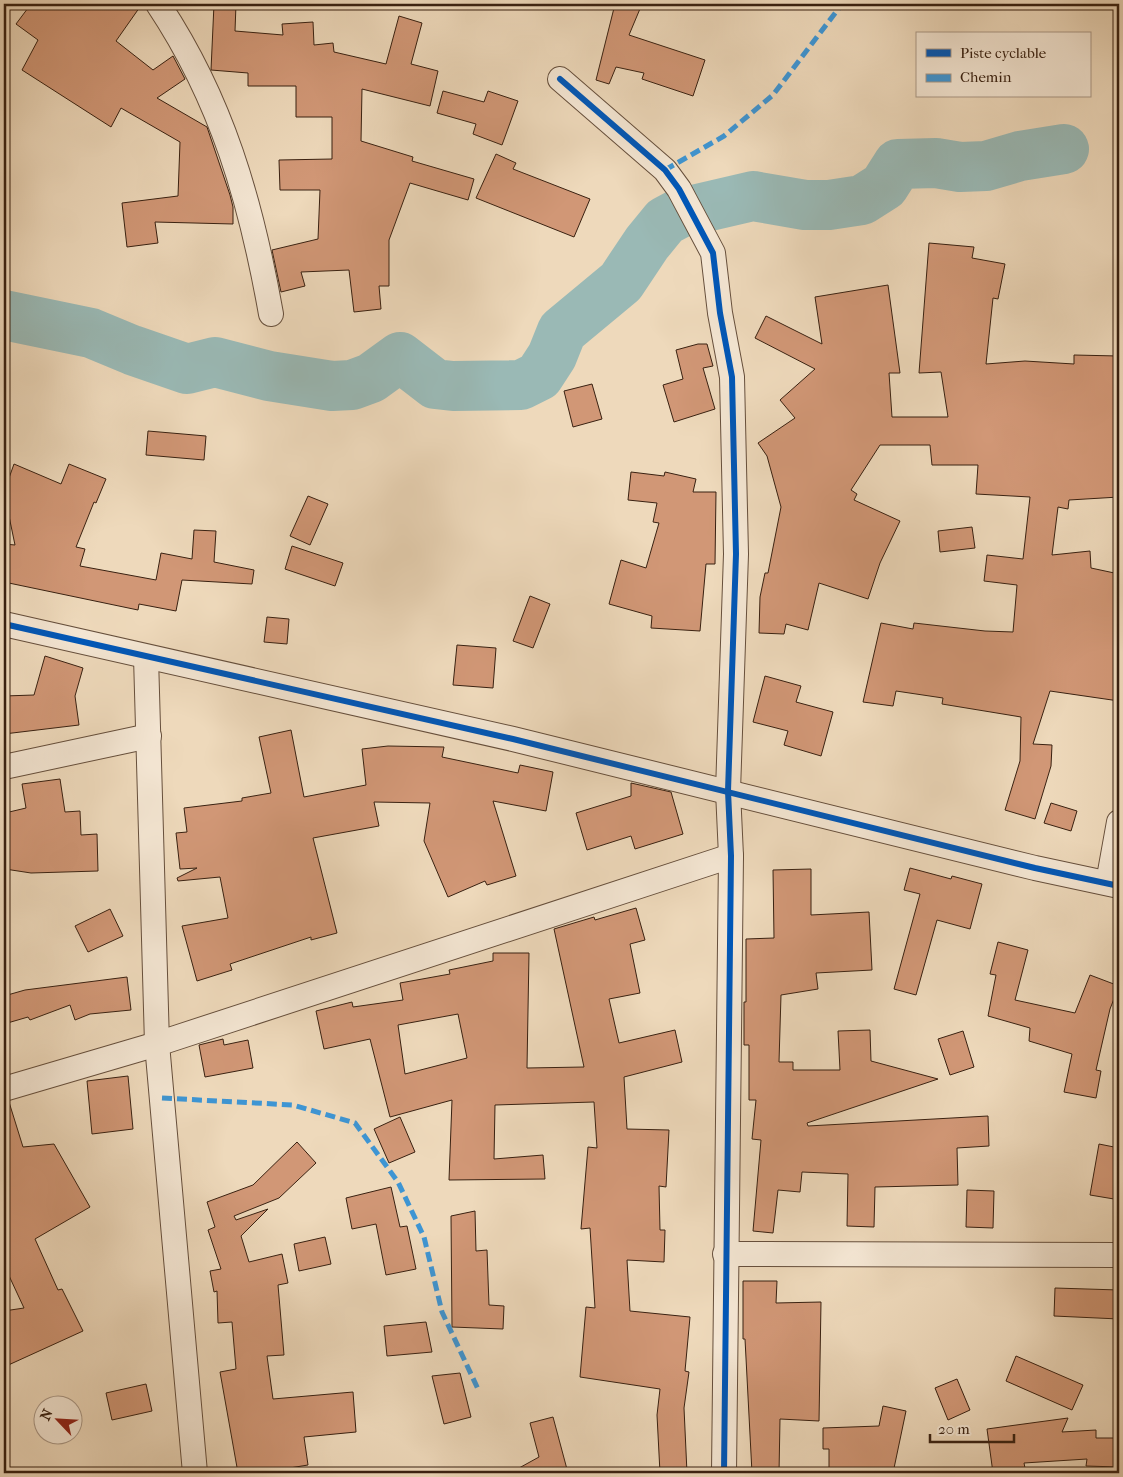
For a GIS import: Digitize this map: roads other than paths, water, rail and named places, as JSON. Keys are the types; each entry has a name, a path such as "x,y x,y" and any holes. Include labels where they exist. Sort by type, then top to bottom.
{"street":[{"path":"158,4 184,42 227,137 251,214 271,314"},
{"path":"560,78 665,170 680,189 712,253 720,313 732,377 736,554 728,791 731,856 724,1473"},
{"path":"4,624 514,739 1035,868 1114,885 1119,822"},
{"path":"146,657 157,1044 195,1473"},
{"path":"4,766 149,736"},
{"path":"4,1089 157,1044 731,856"},
{"path":"725,1254 1119,1255"}],"waterway":[{"path":"4,315 91,333 132,350 187,369 215,362 269,376 332,386 352,385 371,378 400,357 435,384 453,386 521,385 539,376 552,356 562,331 621,282 647,243 665,221 680,213 753,196 805,205 829,205 862,200 884,186 898,164 936,163 960,167 986,166 1020,156 1064,149"}]}
